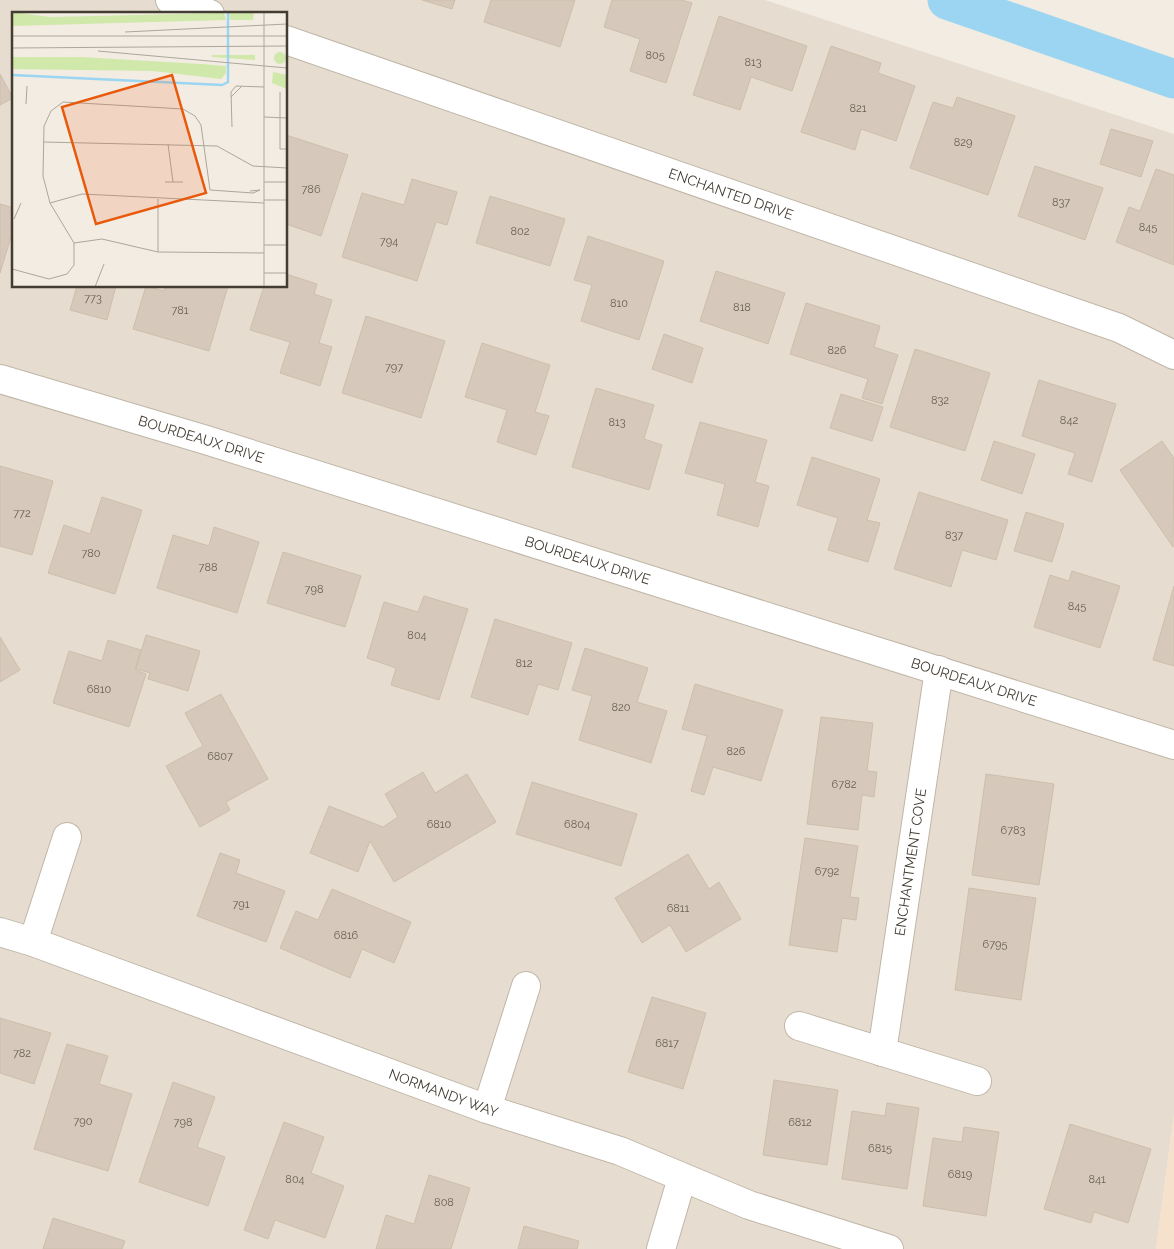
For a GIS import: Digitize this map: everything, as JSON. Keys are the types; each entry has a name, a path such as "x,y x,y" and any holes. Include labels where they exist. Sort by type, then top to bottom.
{"street":[{"path":"170,0 204,12"},
{"name":"ENCHANTED DRIVE","path":"288,41 1119,328 1174,355"},
{"name":"BOURDEAUX DRIVE","path":"0,379 206,440 1174,744"},
{"name":"ENCHANTMENT COVE","path":"882,1052 939,670"},
{"path":"33,942 67,837"},
{"name":"NORMANDY WAY","path":"0,932 33,942 487,1109 620,1151 749,1205 888,1249"},
{"path":"487,1109 526,986"},
{"path":"799,1026 977,1082"},
{"path":"661,1249 682,1178"}],"shaded area":[{"path":"0,0 765,0 1174,134 1174,1114 1156,1249 0,1249"},
{"path":"1174,1114 1174,1249 1156,1249"}],"building":[{"path":"422,0 455,0 452,9"},
{"path":"491,0 575,0 560,47 484,22"},
{"path":"612,0 682,0 692,3 666,83 630,71 640,39 604,27"},
{"path":"719,16 807,46 792,91 751,77 740,110 693,95"},
{"path":"831,46 881,63 878,73 915,86 896,141 861,129 855,150 801,132"},
{"path":"0,74 12,99 0,105"},
{"path":"957,97 1015,116 988,195 910,168 933,102 953,108"},
{"path":"1111,129 1153,141 1141,177 1100,164"},
{"path":"288,136 348,155 321,236 288,225"},
{"path":"1035,166 1103,188 1085,240 1018,216"},
{"path":"1156,169 1174,175 1174,265 1116,242 1129,207 1140,211"},
{"path":"412,179 457,192 447,225 436,222 417,281 342,257 362,193 404,205"},
{"path":"490,196 565,219 550,266 476,243"},
{"path":"0,204 12,207 12,234 0,273"},
{"path":"588,236 664,261 639,340 581,321 592,285 574,280"},
{"path":"716,271 785,293 768,344 700,321"},
{"path":"288,275 317,284 314,294 332,300 319,343 332,347 320,386 280,373 290,342 250,330 263,288 288,288"},
{"path":"76,288 115,288 107,320 70,310"},
{"path":"145,288 164,291 165,288 227,288 209,351 133,329"},
{"path":"806,303 880,326 874,347 898,355 882,404 862,398 868,379 790,354"},
{"path":"366,316 445,341 421,418 342,393"},
{"path":"664,334 703,348 692,383 652,369"},
{"path":"482,343 550,365 535,412 549,416 536,455 497,442 507,410 465,397"},
{"path":"915,349 990,373 965,451 890,427"},
{"path":"1039,380 1116,404 1092,482 1068,474 1075,453 1022,436"},
{"path":"596,388 654,405 644,439 662,445 649,490 572,467"},
{"path":"841,394 883,407 872,441 830,428"},
{"path":"700,422 767,440 755,482 769,486 758,527 717,515 725,484 685,473"},
{"path":"994,441 1035,454 1022,494 981,480"},
{"path":"1162,441 1174,458 1173,547 1120,470"},
{"path":"812,457 880,479 867,520 880,523 868,562 828,550 838,518 797,505"},
{"path":"0,466 53,481 32,555 0,546"},
{"path":"919,492 1008,520 996,560 962,550 951,587 894,569"},
{"path":"102,497 142,510 115,594 48,573 64,525 90,534"},
{"path":"1026,512 1064,524 1052,562 1014,551"},
{"path":"214,527 259,542 237,613 157,588 173,535 209,546"},
{"path":"283,552 361,576 345,627 267,603"},
{"path":"1072,571 1120,586 1100,648 1034,627 1050,575 1069,581"},
{"path":"1174,586 1174,666 1153,660"},
{"path":"424,596 468,609 439,700 391,685 396,668 367,658 384,602 418,612"},
{"path":"495,619 572,643 558,690 538,684 528,715 471,697"},
{"path":"146,635 200,651 188,691 148,679 150,673 136,669"},
{"path":"0,637 20,670 0,682"},
{"path":"108,640 141,650 135,670 146,674 129,727 53,703 69,651 102,661"},
{"path":"585,648 648,668 637,702 667,711 651,763 579,740 592,696 572,690"},
{"path":"695,684 783,710 761,781 713,767 704,795 691,791 707,736 682,729"},
{"path":"221,694 268,779 226,802 230,810 200,827 166,766 203,746 185,713"},
{"path":"821,717 873,723 867,771 877,772 874,797 862,795 858,830 807,824"},
{"path":"423,772 435,793 467,774 496,822 394,882 370,841 358,872 310,853 329,806 383,827 398,817 385,794"},
{"path":"986,774 1054,784 1039,885 972,875"},
{"path":"532,782 637,814 621,866 516,834"},
{"path":"805,838 858,846 850,897 859,898 856,920 842,918 837,952 789,945"},
{"path":"220,853 240,860 236,873 285,891 266,942 197,916"},
{"path":"688,854 709,889 719,882 741,919 686,952 670,925 642,943 615,898"},
{"path":"969,888 1036,898 1021,1000 955,990"},
{"path":"332,889 411,922 394,963 362,949 350,978 280,948 296,911 318,920"},
{"path":"652,997 706,1013 683,1089 628,1072"},
{"path":"0,1018 51,1033 34,1084 0,1073"},
{"path":"67,1044 108,1056 99,1084 132,1094 108,1171 34,1149"},
{"path":"774,1080 838,1090 827,1165 763,1155"},
{"path":"173,1082 215,1097 197,1147 225,1157 208,1206 139,1182"},
{"path":"887,1103 919,1108 907,1189 842,1179 852,1111 885,1116"},
{"path":"284,1122 324,1137 311,1173 344,1186 325,1238 275,1220 268,1239 244,1230"},
{"path":"1070,1124 1151,1149 1128,1223 1094,1212 1091,1223 1044,1209"},
{"path":"964,1127 999,1132 986,1216 923,1206 933,1138 962,1142"},
{"path":"429,1175 470,1188 451,1249 376,1249 386,1215 414,1224"},
{"path":"53,1218 125,1241 122,1249 43,1249"},
{"path":"524,1226 579,1241 577,1249 518,1249"}],"waterway":[{"path":"947,0 1174,79"}]}
